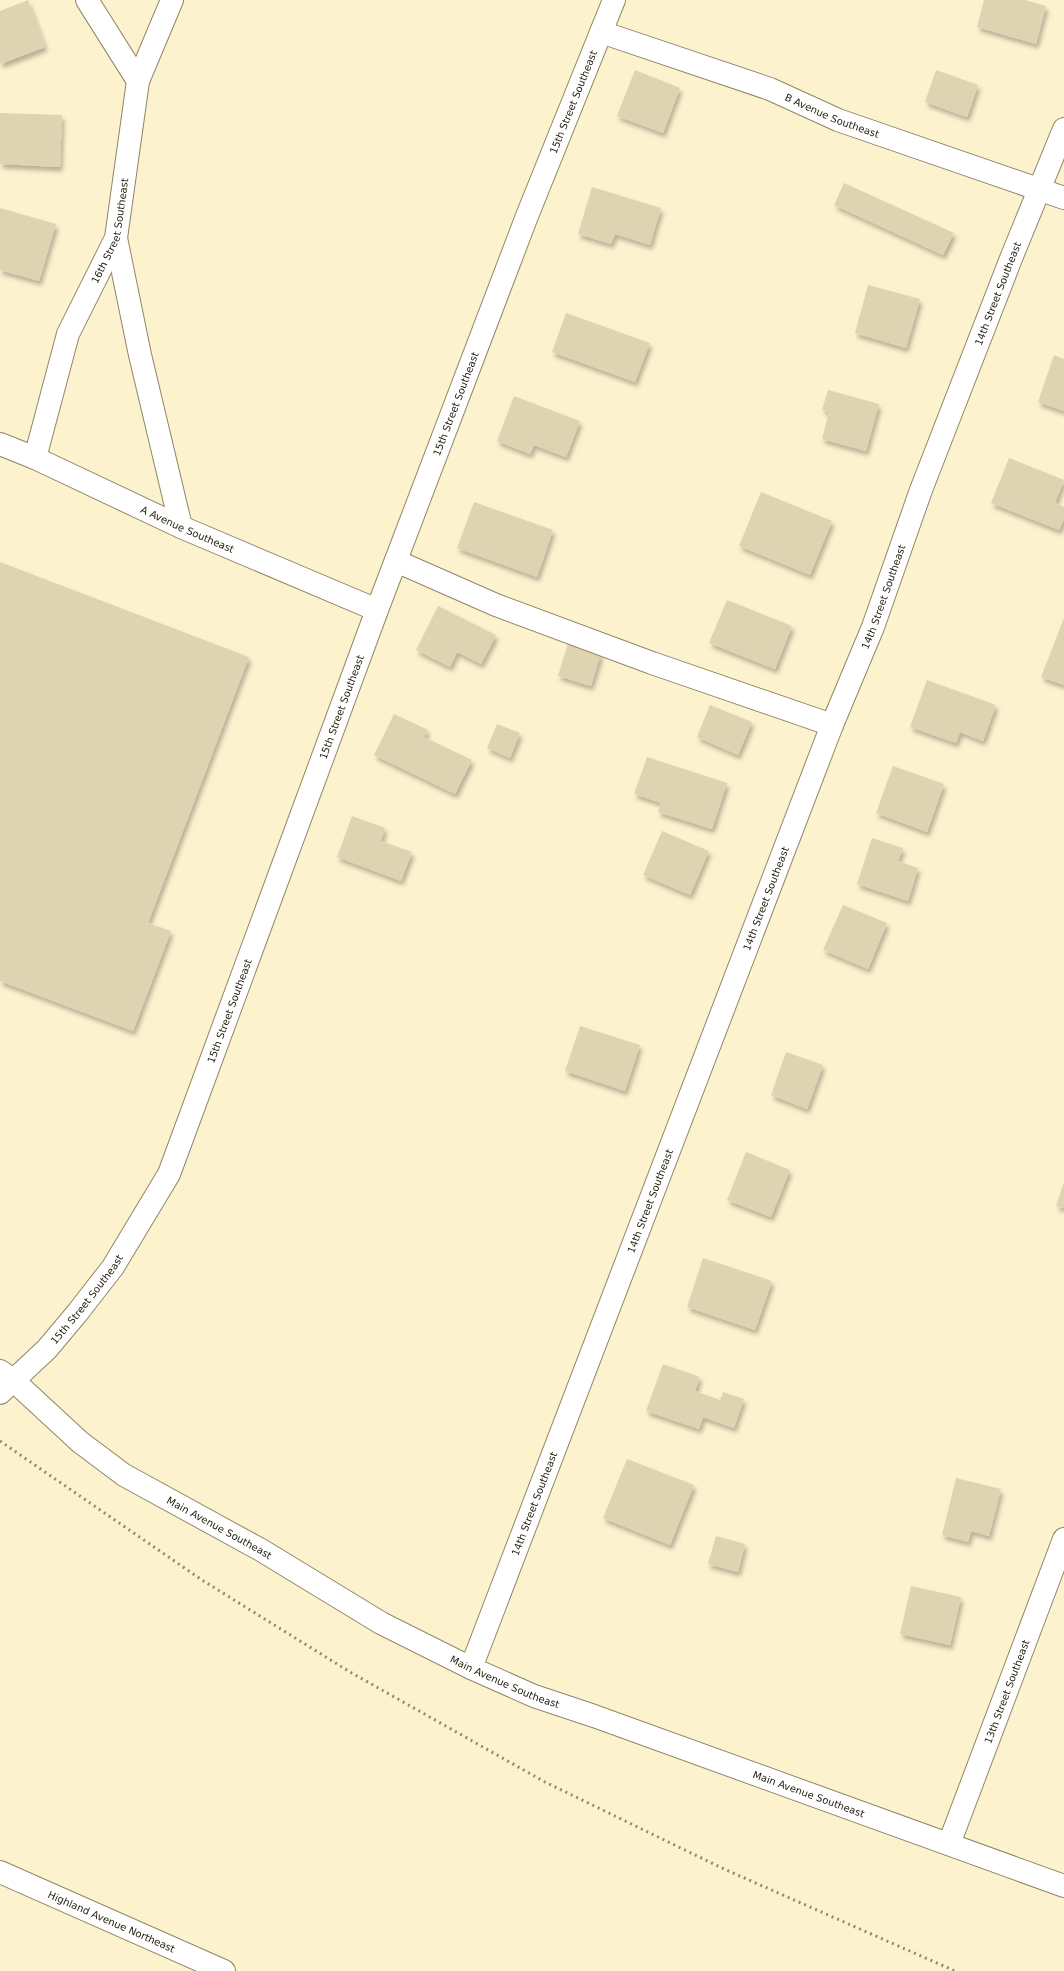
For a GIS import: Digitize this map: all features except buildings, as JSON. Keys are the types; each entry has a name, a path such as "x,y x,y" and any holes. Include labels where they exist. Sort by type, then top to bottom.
{"street":[{"path":"87,0 138,81"},
{"name":"16th Street Southeast","path":"35,458 68,334 116,238 138,81 172,0"},
{"name":"15th Street Southeast","path":"5,1382 52,1344 113,1267 169,1174 377,610 527,216 614,0"},
{"name":"B Avenue Southeast","path":"601,32 770,89 838,120 1064,198"},
{"name":"14th Street Southeast","path":"471,1668 832,725 873,627 924,483 1012,256 1041,189 1064,129"},
{"path":"116,238 140,355 181,527"},
{"name":"A Avenue Southeast","path":"0,444 35,458 181,527 377,610"},
{"path":"396,561 496,605 652,663 832,725"},
{"name":"Main Avenue Southeast","path":"5,1382 124,1475 260,1550 381,1623 471,1668 534,1696 594,1716 1064,1886"},
{"name":"13th Street Southeast","path":"949,1844 1064,1539"},
{"name":"Highland Avenue Northeast","path":"0,1872 224,1971"}],"railway":[{"path":"0,1441 202,1580 350,1672 545,1782 724,1869 955,1971"}]}
